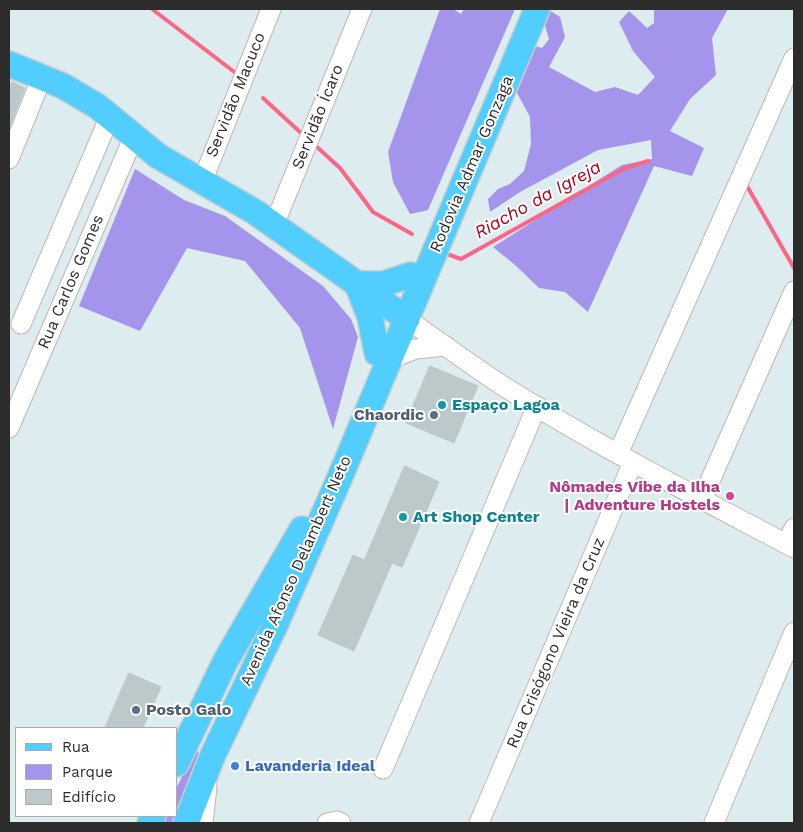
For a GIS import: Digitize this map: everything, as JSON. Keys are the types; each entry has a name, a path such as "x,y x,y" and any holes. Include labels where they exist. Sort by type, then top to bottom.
{"main road":[{"name":"Rodovia Admar Gonzaga","path":"401,315 410,275 522,9"},
{"name":"Rodovia Admar Gonzaga","path":"401,315 537,9"},
{"path":"9,64 42,77 81,96 110,116 171,165 274,225 401,315"},
{"path":"357,284 383,284 410,275"},
{"path":"357,284 384,356"},
{"name":"Avenida Afonso Delambert Neto","path":"186,823 212,757 288,597 401,315"},
{"name":"Avenida Afonso Delambert Neto","path":"178,760 226,660 303,527 384,356"},
{"path":"226,660 244,688"}],"street":[{"name":"Servidão Macuco","path":"202,182 271,9"},
{"name":"Servidão Ícaro","path":"274,225 362,9"},
{"name":"Rua Crisógono Vieira da Cruz","path":"479,823 625,458 794,58"},
{"path":"9,159 42,77"},
{"name":"Rua Carlos Gomes","path":"15,321 110,116"},
{"name":"Rua Carlos Gomes","path":"9,428 47,335 134,136"},
{"path":"702,499 794,292"},
{"path":"401,315 496,382 625,458 702,499 792,540"},
{"path":"15,321 47,335"},
{"path":"384,356 416,349 446,346"},
{"path":"383,769 537,406"},
{"path":"714,823 794,632"},
{"path":"203,823 212,757"},
{"path":"328,823 337,821 341,823"}],"green space":[{"path":"440,9 453,9 461,14 464,9 515,9 428,210 410,214 393,182 388,152"},
{"path":"654,9 728,9 712,38 716,75 690,99 670,131 704,148 692,176 654,166 588,312 565,292 539,288 493,247 622,165 652,159 651,140 598,150 520,192 490,212 488,199 498,189 510,184 524,171 531,144 530,117 516,91 518,75 528,44 542,48 549,39 544,22 549,10 560,17 565,37 549,67 595,92 615,87 638,95 655,77 633,51 619,22 629,11 647,28 654,23"},
{"path":"135,169 184,200 225,216 323,286 351,319 358,337 333,429 300,328 245,261 187,248 140,331 79,306"},
{"path":"196,748 198,756 178,815 178,785"},
{"path":"163,817 178,817 176,823 160,823"}],"building":[{"path":"12,82 25,88 9,129 9,91"},
{"name":"Espaço Lagoa","path":"430,366 478,386 454,443 406,423"},
{"path":"405,466 439,482 402,567 392,563 354,651 318,635 353,555 364,560"},
{"path":"129,673 161,687 143,727 105,727"}],"waterway":[{"name":"Riacho da Igreja","path":"152,9 237,74"},
{"name":"Riacho da Igreja","path":"263,98 300,132"},
{"name":"Riacho da Igreja","path":"317,147 340,168 373,212 412,234"},
{"name":"Riacho da Igreja","path":"444,253 461,259 623,169 648,161"},
{"name":"Riacho da Igreja","path":"747,186 794,268"}],"place":[{"name":"Espaço Lagoa","path":"442,405"},
{"name":"Chaordic","path":"434,415"},
{"name":"Nômades Vibe da Ilha | Adventure Hostels","path":"730,496"},
{"name":"Art Shop Center","path":"403,517"},
{"name":"Posto Galo","path":"136,710"},
{"name":"Lavanderia Ideal","path":"235,766"}]}
